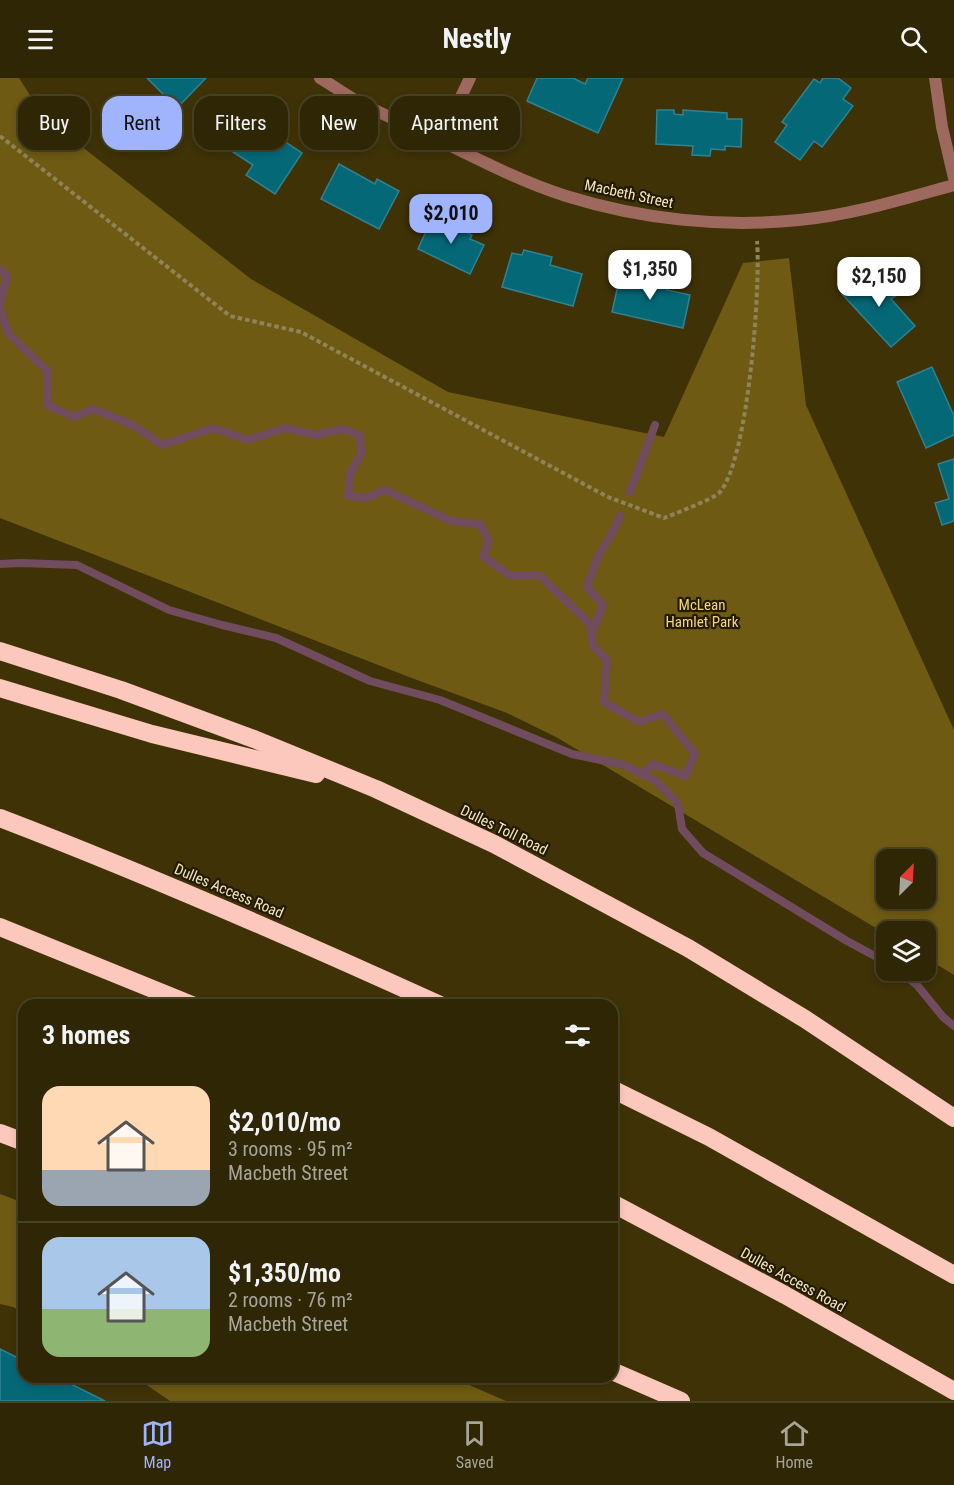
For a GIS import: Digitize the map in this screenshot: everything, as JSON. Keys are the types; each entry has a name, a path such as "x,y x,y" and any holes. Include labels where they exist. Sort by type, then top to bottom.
{"highway":[{"name":"Dulles Toll Road","path":"0,651 121,690 254,739 376,789 494,844 688,948 805,1019 954,1118"},
{"path":"0,688 152,734 376,789"},
{"name":"Dulles Access Road","path":"0,818 178,889 427,999"},
{"path":"0,927 177,999"},
{"path":"618,1092 709,1137 954,1275"},
{"path":"0,1133 18,1140"},
{"name":"Dulles Access Road","path":"618,1206 785,1295 954,1391"},
{"path":"618,1374 681,1401"}],"street":[{"name":"Macbeth Street","path":"320,78 356,100 390,117"},
{"path":"461,96 470,78"},
{"path":"935,78 942,127 954,178"},
{"name":"Macbeth Street","path":"459,150 519,178 565,195 621,210 677,219 735,223 798,220 859,210 954,185"}],"path":[{"path":"0,136 230,316 300,332 608,497 664,518 718,494 730,474 746,410 755,322 757,245 754,222"}],"green space":[{"name":"McLean Hamlet Park","path":"0,78 19,78 31,96 18,96 18,150 86,150 251,279 448,392 664,437 743,263 789,258 806,405 954,730 954,975 936,964 936,921 876,921 876,928 556,737 507,713 0,518"},
{"path":"0,1194 18,1201 18,1310 0,1304"},
{"path":"144,1383 465,1383 506,1401 170,1401"}],"building":[{"path":"147,78 206,78 182,103 182,96 165,96"},
{"path":"537,78 573,78 585,84 588,78 623,78 598,133 527,101"},
{"path":"823,78 838,78 851,88 843,99 853,106 822,147 814,141 800,160 775,142 787,125 782,122 814,79 820,83"},
{"path":"657,110 674,110 674,114 683,115 683,110 727,113 727,119 742,119 741,147 725,146 725,150 711,149 710,156 692,155 693,146 656,144"},
{"path":"288,144 302,153 275,194 246,175 253,165 230,150 288,150"},
{"path":"339,164 375,184 377,179 399,191 379,229 321,199"},
{"path":"433,216 472,235 470,239 484,245 470,274 418,249"},
{"path":"524,250 552,257 550,265 582,274 573,306 502,287 512,253 522,255"},
{"path":"621,272 669,283 667,290 690,295 683,328 612,312"},
{"path":"867,272 876,283 882,279 897,295 891,299 915,326 891,347 842,294"},
{"path":"932,367 954,416 954,435 926,448 897,382"},
{"path":"954,459 954,521 942,525 935,503 949,499 938,464"},
{"path":"0,1349 18,1358 18,1383 69,1383 105,1401 0,1401"}],"waterway":[{"path":"0,270 7,276 0,304"},
{"path":"0,308 8,333 48,372 47,405 74,417 93,409 133,425 162,445 213,428 248,440 285,428 315,435 342,429 360,435 361,454 350,474 348,496 366,498 385,490 451,521 480,524 489,542 483,556 509,575 539,575 590,624 593,646 607,660 604,702 639,722 663,714 695,754 685,776 653,764 642,774"},
{"path":"630,492 655,425"},
{"path":"592,633 603,605 587,587 598,556 620,516"},
{"path":"0,564 77,565 169,610 276,638 370,681 440,700 572,754 624,765 656,781 678,804 682,829 703,853 876,957"},
{"path":"912,981 943,1017 954,1026"}]}
